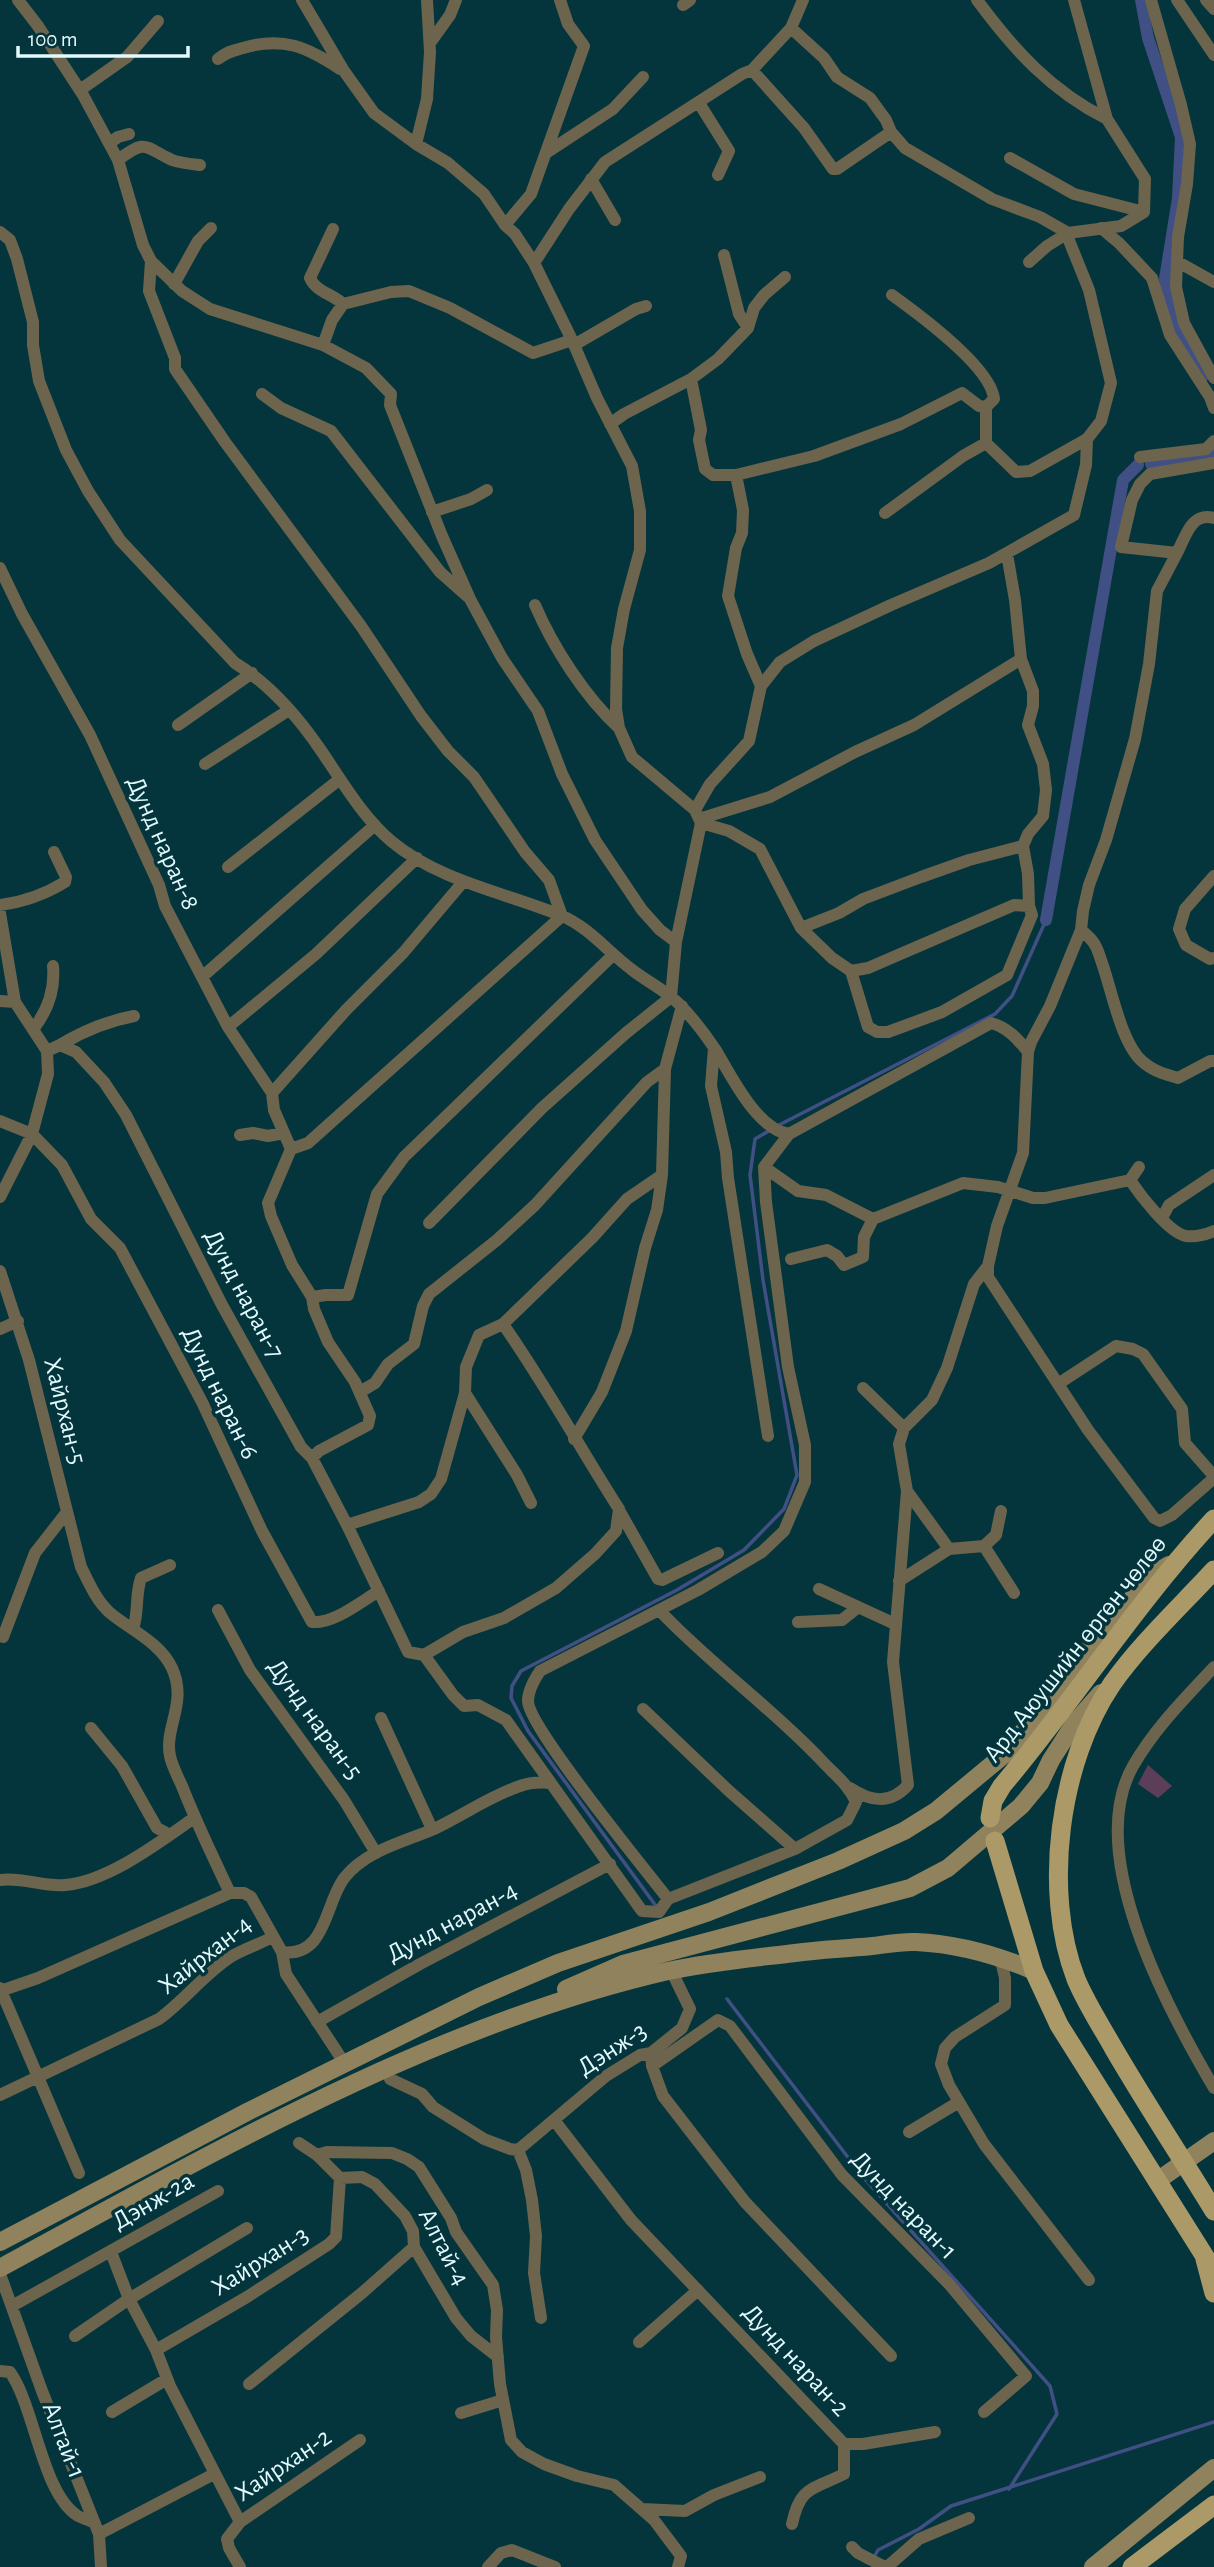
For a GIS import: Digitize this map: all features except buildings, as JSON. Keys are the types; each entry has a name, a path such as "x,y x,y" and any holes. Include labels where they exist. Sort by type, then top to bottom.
{"main road":[{"name":"Ард Аюушийн өргөн чөлөө","path":"990,1818 993,1801 1002,1786 1175,1562 1214,1519"},
{"path":"0,2242 248,2111 479,1997 547,1968 709,1912 838,1861 904,1831 936,1811 1006,1753 1100,1635 1154,1574 1175,1562"},
{"name":"Ард Аюушийн өргөн чөлөө","path":"1214,1570 1137,1653 1112,1684 1097,1710 1071,1777 1065,1803 1059,1885 1066,1945 1077,1980 1135,2085 1214,2211"},
{"path":"384,2076 623,1964 866,1901 910,1888 948,1868 1021,1806 1040,1783 1074,1724 1137,1653"},
{"path":"995,1841 1034,1971 1059,2025 1209,2263 1214,2293"},
{"path":"0,2268 258,2130 506,2020 588,1992 671,1970 819,1950 914,1942 1000,1956 1034,1971"},
{"path":"1157,2181 1214,2141"},
{"path":"1093,2567 1214,2468"},
{"path":"1110,2567 1214,2482"},
{"path":"1132,2567 1214,2505"}],"street":[{"path":"18,0 80,90 111,142 143,245 151,261 174,284 210,309 323,345 366,368 391,394 390,405 432,512 470,598 502,658 538,711 562,774 595,840 642,910 660,930 677,942"},
{"path":"302,0 344,71 374,113 416,144 448,163 484,194 505,225 515,233 534,263 632,466 640,511 640,550 617,648 616,709 620,728 632,757 698,818 761,849 801,928 832,958 851,971 868,1027 877,1032 888,1032 942,1012 1007,975 1032,915 1028,906 1028,874 1023,846 1028,834 1043,816 1046,790 1043,764 1028,725 1033,706 1033,691 1021,659 1007,554"},
{"path":"416,144 427,99 430,43 427,0"},
{"path":"430,43 450,15 456,0"},
{"path":"505,225 531,194 584,46 568,24 560,0"},
{"path":"534,263 605,162 752,70 790,28 803,0"},
{"path":"977,0 1045,80 1085,108 1107,119"},
{"path":"1074,0 1107,119 1145,179 1144,212"},
{"path":"1151,0 1190,144 1187,184 1178,237 1176,287 1184,323 1214,379"},
{"path":"1177,0 1214,55"},
{"path":"1206,0 1214,9"},
{"path":"80,90 127,57 158,22"},
{"path":"790,28 824,58 836,77 870,98 891,132 905,148 992,199 1040,216 1068,233"},
{"path":"218,59 223,54 251,45 281,43 316,53 344,71"},
{"path":"752,70 804,128 833,169 837,169 891,132"},
{"path":"546,153 613,109 643,77"},
{"path":"699,103 729,151 718,175"},
{"path":"111,142 129,134"},
{"path":"118,160 134,148 150,146 173,160 200,165"},
{"path":"1010,158 1074,194 1144,212"},
{"path":"591,179 615,220"},
{"path":"1029,262 1068,233 1121,226 1144,212"},
{"path":"174,284 198,242 211,228"},
{"path":"1101,228 1152,278 1170,335 1210,397 1214,408"},
{"path":"333,229 310,278 313,285 336,297 343,304"},
{"path":"0,232 10,240 33,322 33,345 39,381 66,450 88,491 120,540 235,663 252,673 289,710 318,746 359,806 392,841 417,858 463,881 562,916 585,928 614,955 682,1006 714,1047 734,1083 761,1116 784,1133"},
{"path":"892,295 931,322 977,368 993,391 993,398 986,407 986,443 1016,472 1030,471 1087,439 1101,421 1111,383 1089,290 1068,233"},
{"path":"724,255 739,314 748,328"},
{"path":"151,261 149,291 175,358 175,369 185,386 361,626 421,716 448,751 474,777 526,852 549,880 562,916"},
{"path":"1178,262 1214,282"},
{"path":"610,424 691,379 718,359 748,328 754,308 764,295 785,277"},
{"path":"323,345 332,320 343,304 391,292 409,290 450,307 533,353 573,342 646,306"},
{"path":"691,379 705,469 713,475 736,475 826,452 901,424 962,393 986,407"},
{"path":"262,394 281,408 331,432 440,572 470,598"},
{"path":"429,1223 542,1108 671,997 677,942 698,818 710,784 750,741 761,686 780,662 814,640 1007,554 1074,515 1086,465 1087,439"},
{"path":"1140,457 1206,449 1214,440"},
{"path":"885,513 963,456 986,443"},
{"path":"1177,553 1121,547 1132,500 1140,484 1150,474 1214,463"},
{"path":"736,475 743,510 742,533 736,548 728,596 747,654 761,686"},
{"path":"432,512 471,499 487,490"},
{"path":"1058,1384 1116,1346 1143,1354 1182,1409 1185,1443 1214,1477 1172,1515 1160,1521 1154,1518 1096,1441 1058,1384 1000,1297 988,1277 988,1266 998,1226 1023,1153 1028,1052 1081,930 1089,885 1106,840 1135,738 1149,664 1157,591 1195,519 1203,515 1214,518"},
{"name":"Дунд наран-8","path":"0,568 22,614 90,735 159,885 164,906 228,1027 272,1093 274,1110 291,1149"},
{"path":"535,605 558,652 598,709 620,728"},
{"path":"698,818 781,792 855,752 914,725 1021,659"},
{"path":"178,725 252,673"},
{"path":"205,764 289,710"},
{"path":"228,867 340,779"},
{"path":"202,977 375,825"},
{"path":"801,928 839,913 863,899 921,877 969,860 1023,846"},
{"path":"0,905 19,903 65,883 66,877 54,852"},
{"path":"228,1027 316,954 417,858"},
{"path":"1213,962 1186,945 1179,929 1185,909 1214,876"},
{"path":"272,1093 346,1010 403,953 463,881"},
{"path":"851,971 867,968 1013,905 1028,906"},
{"path":"0,913 15,1002 47,1051 48,1074 32,1134 0,1196"},
{"path":"312,1458 319,1451 368,1425 370,1416 360,1392 328,1342 314,1309 312,1297 292,1265 271,1216 268,1203 291,1149 308,1143 562,916"},
{"path":"1081,930 1094,940 1123,1026 1141,1061 1160,1073 1178,1078 1214,1061"},
{"path":"312,1297 348,1296 377,1194 404,1157 614,955"},
{"path":"34,1028 44,1015 53,990 53,966"},
{"path":"0,1001 15,1002"},
{"path":"574,1438 602,1392 626,1331 645,1248 657,1210 662,1175 665,1069 682,1006"},
{"path":"47,1051 80,1033 113,1020 134,1016"},
{"path":"668,1899 533,1718 527,1702 534,1680 540,1671 659,1610 762,1552 785,1531 805,1482 805,1445 788,1367 766,1202 764,1167 784,1133 991,1023 1001,1025 1028,1052"},
{"name":"Дунд наран-7","path":"60,1045 76,1052 104,1082 125,1115 222,1305 301,1447 312,1458 379,1591"},
{"path":"714,1047 711,1086 726,1152 768,1436"},
{"path":"360,1392 374,1383 388,1364 414,1344 423,1306 429,1294 497,1240 535,1205 647,1082 665,1069"},
{"path":"0,1121 32,1134"},
{"path":"240,1135 253,1133 268,1136 284,1133"},
{"name":"Дунд наран-6","path":"32,1134 51,1157 62,1165 91,1219 120,1248 202,1402 262,1531 312,1622 319,1623 348,1610 379,1591"},
{"path":"764,1167 798,1191 827,1195 873,1219"},
{"path":"791,1259 827,1250 837,1256 844,1265 863,1257 864,1237 873,1219 963,1183 998,1187 1010,1193 1045,1198 1130,1180 1139,1167"},
{"path":"347,1525 419,1502 431,1494 441,1479 466,1393 466,1367 479,1335 503,1324 592,1238 627,1199 662,1175"},
{"path":"1162,1218 1169,1205 1214,1175"},
{"path":"1130,1180 1147,1205 1183,1236 1201,1236 1214,1231"},
{"path":"659,1610 682,1634 799,1736 850,1788 866,1799 899,1796 908,1785 893,1662 907,1491 899,1444 904,1428 932,1400 947,1368 974,1284 988,1266"},
{"name":"Хайрхан-5","path":"0,1271 18,1321 81,1567 96,1597 109,1612 167,1658 174,1671 179,1702 169,1755 194,1818 230,1893"},
{"path":"0,1329 18,1321"},
{"path":"503,1324 539,1375 658,1579 662,1580 718,1553"},
{"path":"863,1388 904,1428"},
{"path":"466,1393 517,1475 531,1503"},
{"path":"907,1491 949,1549"},
{"path":"379,1591 408,1652 424,1655 463,1632 504,1618 556,1588 595,1554 616,1531 619,1509"},
{"path":"899,1581 949,1549 984,1546 996,1535 1001,1511"},
{"path":"3,1637 36,1553 67,1512"},
{"path":"984,1546 1014,1593"},
{"path":"133,1629 141,1578 170,1565"},
{"path":"819,1589 895,1623"},
{"path":"798,1622 842,1620 858,1608"},
{"name":"Дунд наран-5","path":"218,1610 250,1670 344,1800 376,1853"},
{"path":"424,1655 464,1706 478,1705 506,1720 642,1911 659,1912 668,1899 795,1849 847,1820 856,1802 850,1788"},
{"path":"1214,1667 1177,1707 1132,1767 1122,1796 1118,1827 1122,1877 1139,1938 1214,2088"},
{"path":"643,1709 795,1849"},
{"name":"Дунд наран-5","path":"381,1718 432,1829"},
{"path":"91,1728 122,1766 157,1828 170,1835"},
{"path":"282,1952 293,1953 303,1948 320,1933 345,1877 376,1853 432,1829 518,1786 534,1782 551,1783"},
{"path":"0,1880 16,1878 63,1885 86,1880 138,1857 194,1818"},
{"name":"Дунд наран-4","path":"317,2022 420,1964 610,1864"},
{"name":"Хайрхан-4","path":"0,2095 37,2078 159,2019 232,1956 272,1937 251,1897 244,1893 230,1893 38,1978 0,1990 37,2078 79,2173"},
{"path":"272,1937 282,1952 286,1974 345,2064"},
{"path":"1000,1956 1005,2005 955,2038 944,2049 941,2064 959,2102 984,2144 1089,2280"},
{"name":"Дэнж-3","path":"518,2150 606,2076 640,2055 651,2060 682,2028 690,2009 671,1970"},
{"name":"Дунд наран-1","path":"651,2060 718,2020 730,2025 842,2175 949,2284 1026,2376 984,2412"},
{"path":"651,2060 663,2096 745,2202 891,2356"},
{"path":"384,2076 422,2094 433,2107 484,2140 518,2150 526,2170 532,2200 536,2236 534,2273 541,2318"},
{"path":"909,2132 959,2102"},
{"name":"Дунд наран-2","path":"554,2120 631,2220 844,2444 844,2474 805,2491 796,2505 792,2524"},
{"path":"299,2143 317,2155 340,2178"},
{"path":"317,2155 327,2152 392,2153 419,2168 446,2208 456,2232 493,2285 497,2310 498,2357 511,2440 522,2452 544,2464 614,2485 654,2520 681,2556 678,2567"},
{"name":"Алтай-4","path":"340,2178 362,2177 375,2184 405,2216 413,2231 414,2247 456,2318 471,2336 498,2357"},
{"name":"Хайрхан-3","path":"156,2350 247,2297 329,2244 336,2237 340,2178"},
{"name":"Дэнж-2а","path":"12,2306 218,2191"},
{"name":"Хайрхан-3","path":"75,2336 247,2228"},
{"path":"248,2384 362,2293 414,2247"},
{"path":"111,2252 129,2300 240,2522"},
{"path":"0,2274 42,2391 99,2534 101,2567"},
{"path":"639,2342 698,2290"},
{"name":"Алтай-1","path":"0,2371 10,2372 19,2385 48,2473 65,2505 77,2515 93,2522"},
{"path":"112,2412 167,2379"},
{"path":"461,2413 503,2400"},
{"path":"844,2444 863,2444 935,2432"},
{"name":"Хайрхан-2","path":"240,2567 229,2548 228,2539 240,2522 360,2440"},
{"path":"99,2534 214,2474"},
{"path":"642,2509 685,2511 714,2495 760,2477"},
{"path":"855,2550 882,2565 919,2539 969,2518"},
{"path":"488,2567 501,2553 512,2550 555,2567"}],"shaded area":[{"path":"1148,1765 1172,1786 1158,1798 1138,1784"}],"waterway":[{"path":"1141,0 1148,38 1181,137 1178,198 1165,279 1177,331 1203,376"},
{"path":"1151,464 1207,456 1214,449"},
{"path":"1046,920 1123,480 1138,465"},
{"path":"779,1125 995,1014 1012,996 1046,920"},
{"path":"656,1906 528,1731 511,1698 512,1686 521,1671 677,1590 744,1550 784,1509 797,1475 763,1280 750,1175 755,1139 772,1129"},
{"path":"727,1999 863,2177 1050,2386 1057,2414 1009,2489"},
{"path":"874,2557 878,2550 919,2529 951,2506 1214,2422"}]}
